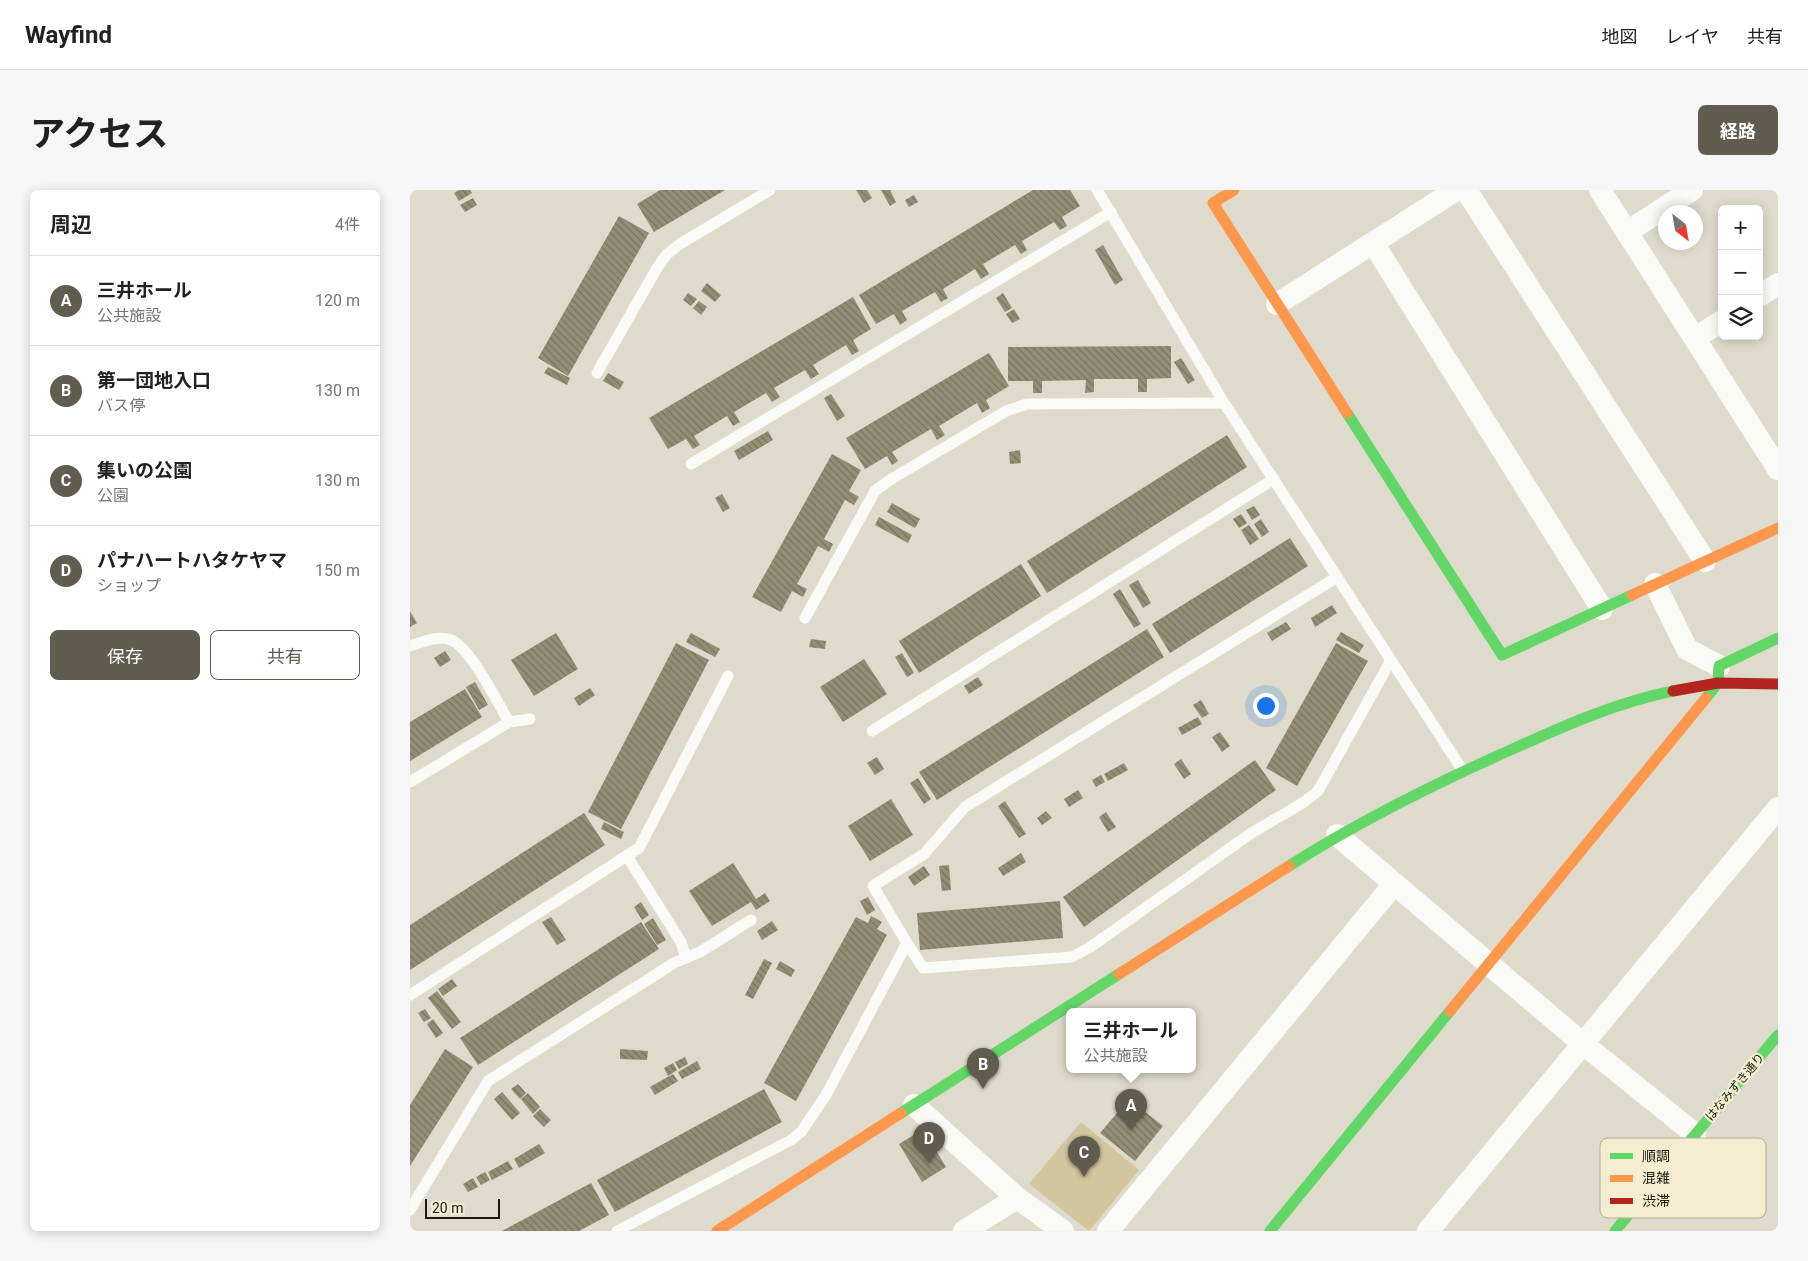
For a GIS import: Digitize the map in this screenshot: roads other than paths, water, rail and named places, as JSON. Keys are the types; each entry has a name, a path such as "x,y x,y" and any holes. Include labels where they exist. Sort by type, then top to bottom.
{"street":[{"path":"1234,190 1213,204 1502,654 1778,528"},
{"path":"1277,304 1456,190"},
{"path":"1466,190 1705,561"},
{"path":"1600,190 1778,469"},
{"path":"1627,232 1692,190"},
{"path":"1373,243 1602,608"},
{"path":"1761,295 1778,284"},
{"path":"1695,338 1718,324"},
{"path":"1655,584 1687,649 1719,674 1778,684"},
{"path":"717,1231 1336,835 1463,770 1583,718 1719,674 1778,638"},
{"path":"1270,1231 1489,964 1719,674"},
{"path":"1428,1231 1778,808"},
{"path":"1336,835 1582,1043 1695,1134"},
{"path":"1108,1231 1394,884"},
{"name":"はなみずき通り","path":"1692,1138 1778,1036"},
{"path":"914,1105 1017,1198 1063,1231"},
{"path":"964,1231 1017,1198"},
{"name":"はなみずき通り","path":"1615,1231 1626,1218"}],"lane":[{"path":"598,373 657,268 667,254 680,244 770,190"},
{"path":"1097,190 1224,404 1463,770"},
{"path":"691,464 1111,212"},
{"path":"805,618 875,491 890,480 1006,411 1028,404 1224,404"},
{"path":"872,731 1274,479"},
{"path":"1337,577 965,807 924,854 873,886 922,968 1072,957 1089,948 1250,834 1304,802 1318,791 1392,660"},
{"path":"410,646 434,638 451,640 465,649 509,722"},
{"path":"410,995 639,848 728,676"},
{"path":"410,782 509,722 530,719"},
{"path":"627,856 681,942 686,958"},
{"path":"410,1210 488,1082 674,964 700,952 751,920"},
{"path":"617,1231 791,1140 801,1132 826,1095 907,943"}],"place":[{"name":"第一団地入口","path":"983,1089"},
{"name":"三井ホール","path":"1131,1130"},
{"name":"パナハートハタケヤマ","path":"929,1163"},
{"name":"集いの公園","path":"1084,1177"}]}
